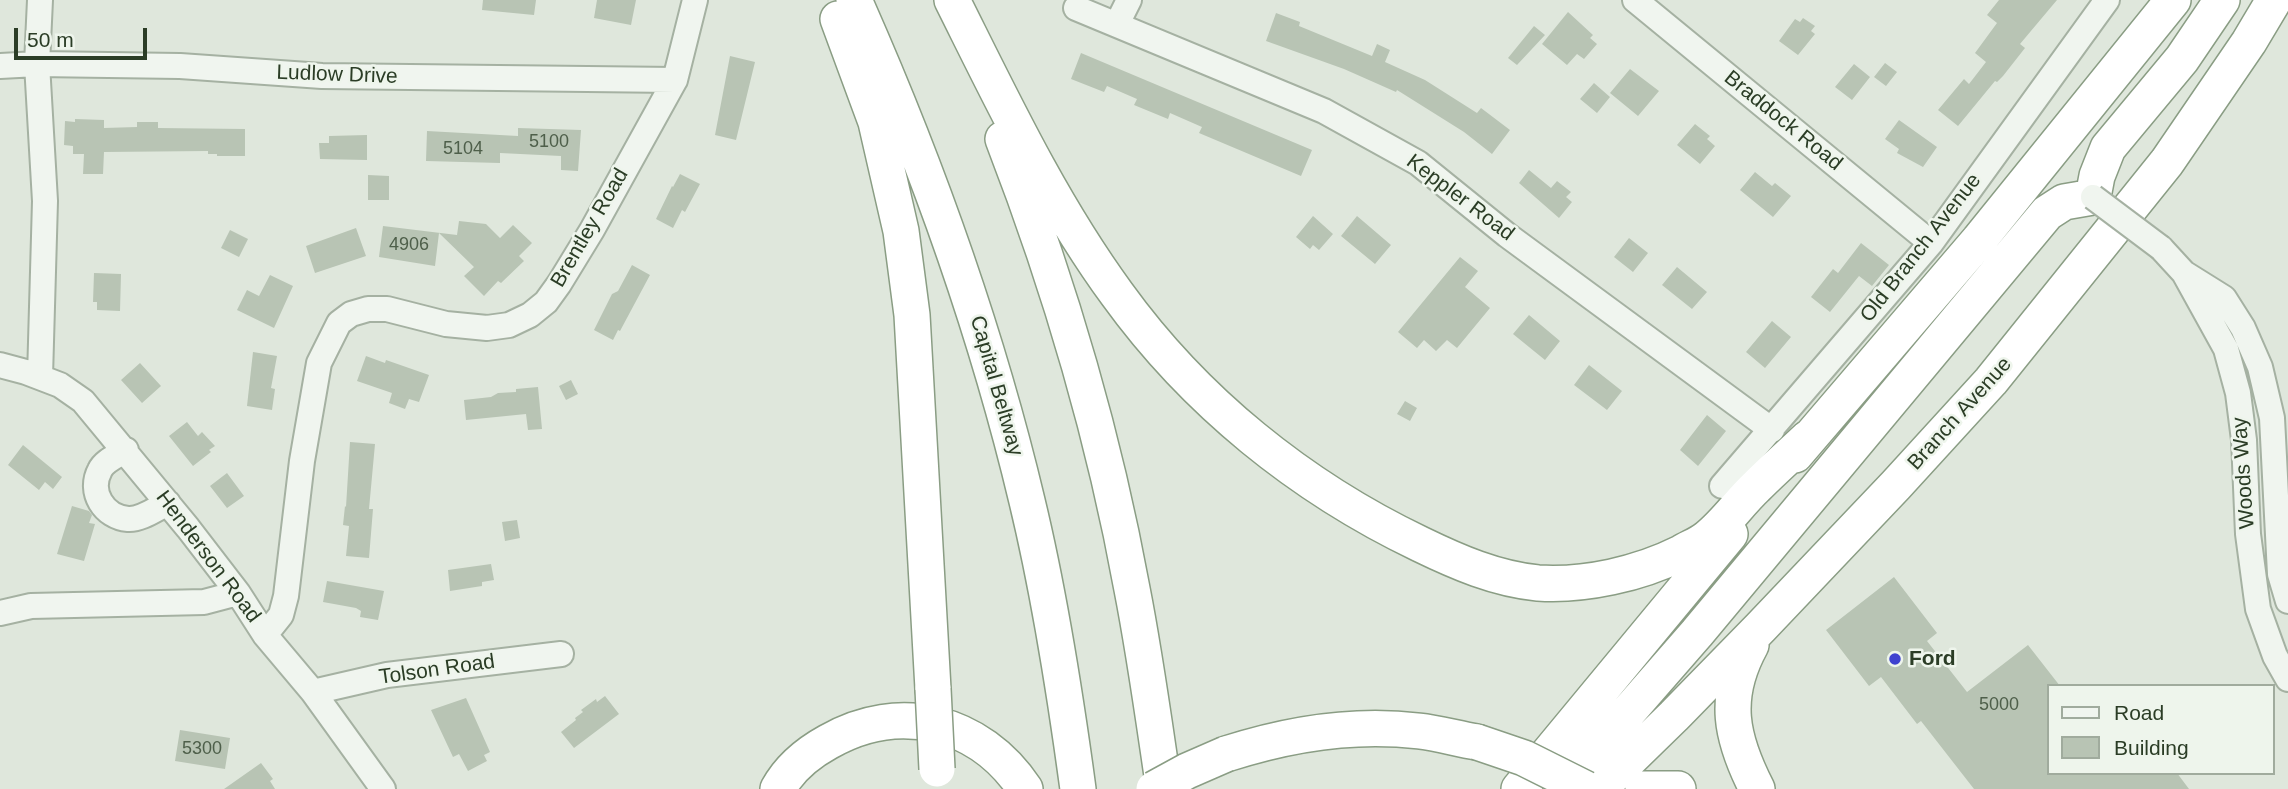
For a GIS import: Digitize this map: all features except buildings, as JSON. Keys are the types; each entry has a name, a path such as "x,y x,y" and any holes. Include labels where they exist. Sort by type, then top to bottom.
{"highway":[{"path":"830,0 876,121 901,231 912,315 937,779"},
{"name":"Capital Beltway","path":"854,0 896,93 939,206 1000,394 1028,503 1049,604 1078,789"},
{"path":"946,0 973,60 1018,177 1051,273 1080,372 1132,587 1164,789"},
{"path":"952,0 1035,160 1117,295 1203,394 1253,439 1372,521 1485,572 1537,583 1576,582 1617,575 1656,564 1706,539 1808,438"},
{"path":"1519,789 1808,438 1979,240 2172,0"},
{"path":"1561,789 1697,633 2047,213 2095,187 2108,148 2182,59 2222,0"},
{"name":"Branch Avenue","path":"1600,789 1761,627 1991,381 2166,162 2249,42 2274,0"},
{"path":"1757,789 1744,762 1732,717 1734,688 1744,659 1761,627"},
{"path":"778,789 801,760 822,745 855,729 889,721 917,721 950,727 976,740 1001,760 1025,789"},
{"path":"1154,789 1186,771 1226,754 1268,741 1318,731 1364,729 1419,731 1477,742 1524,758 1586,789"},
{"path":"1643,789 1678,789"}],"street":[{"path":"40,0 37,64 45,201 40,377"},
{"name":"Brentley Road","path":"265,635 281,615 286,596 302,461 319,363 339,323 351,314 368,309 387,309 446,324 487,328 509,325 530,315 545,302 559,284 674,80 695,0"},
{"path":"1116,24 1129,0"},
{"name":"Braddock Road","path":"1636,0 1931,243"},
{"name":"Old Branch Avenue","path":"1722,486 1931,243 2107,0"},
{"name":"Keppler Road","path":"1076,8 1324,111 1418,163 1507,235 1772,430"},
{"name":"Ludlow Drive","path":"0,66 180,66 335,76 674,80"},
{"name":"Woods Way","path":"2095,187 2184,273 2226,349 2238,393 2244,440 2248,534 2258,609 2275,656 2288,679"},
{"name":"Woods Way","path":"2184,273 2224,298 2243,328 2260,367 2272,418 2280,574 2288,601"},
{"name":"Henderson Road","path":"0,365 60,385 83,401 168,503 237,593 265,635 313,692 383,789"},
{"path":"126,450 100,470 96,486 97,496 103,506 128,519 168,503"},
{"path":"0,613 31,606 204,602 237,593"},
{"name":"Tolson Road","path":"313,692 387,675 561,654"}],"place":[{"name":"Ford","path":"1895,659"}]}
